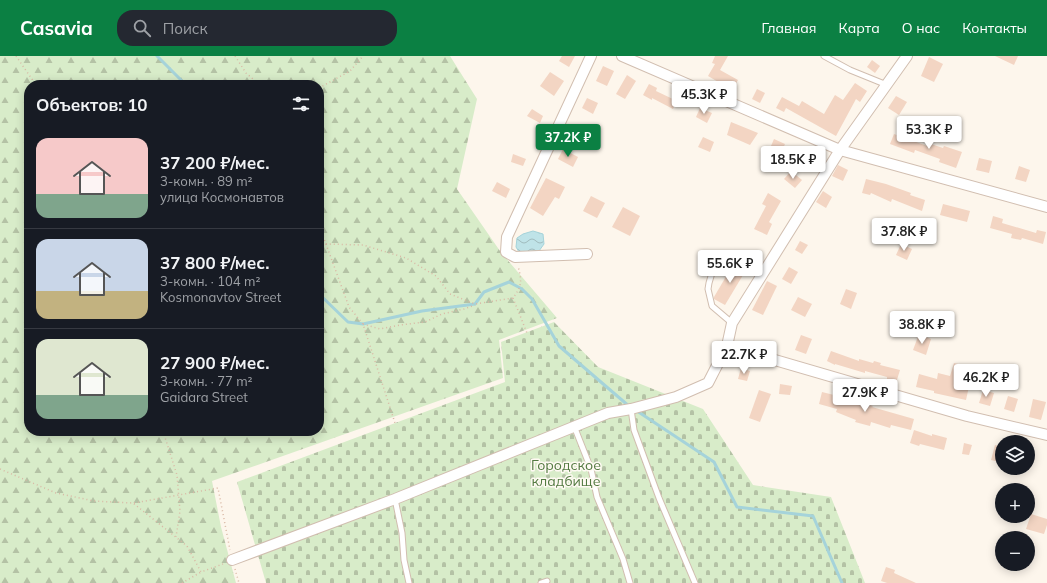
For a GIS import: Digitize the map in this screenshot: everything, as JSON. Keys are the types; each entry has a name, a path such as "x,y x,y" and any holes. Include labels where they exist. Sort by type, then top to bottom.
{"street":[{"path":"587,254 515,257 506,252 507,237 591,56"},
{"path":"622,56 840,150 1047,207"},
{"path":"232,560 395,499 608,413 631,409 676,396 708,383 727,346 732,323 840,150 907,56"},
{"path":"727,346 966,416 1047,435"}],"lane":[{"path":"824,56 843,67 887,85"},
{"path":"716,259 708,283 712,306 732,323"},
{"path":"631,409 634,430 659,498 696,583"},
{"path":"574,426 591,470 597,497 623,559 630,583"},
{"path":"395,499 402,533 404,560 409,583"},
{"path":"541,583 547,581"}],"path":[{"path":"16,56 33,80"},
{"path":"235,56 246,73 254,80"},
{"path":"324,85 350,71 363,56"},
{"path":"324,239 349,307 363,324 395,423"},
{"path":"326,244 363,244 406,258 436,276 450,294 475,304"},
{"path":"363,324 380,329 425,322 442,314 464,309 475,304 513,298 520,288 520,275 515,257"},
{"path":"513,298 527,334"},
{"path":"165,436 177,475 180,511 176,537"},
{"path":"0,470 56,493 94,501 134,503 218,488 238,583"},
{"path":"134,503 187,546 201,572"},
{"path":"182,583 201,572 232,560"}],"green space":[{"path":"0,56 450,56 477,99 457,189 500,251 557,318 499,340 503,378 212,481 221,527 236,583 0,583"},
{"name":"Городское кладбище","path":"554,322 598,367 703,409 753,485 831,497 865,583 266,583 237,482 505,382 501,342"}],"water":[{"path":"533,231 543,234 544,244 539,251 519,252 516,247 517,238 523,234"}],"building":[{"path":"562,56 575,56 569,67 559,61"},
{"path":"715,56 728,56 720,70 738,80 732,90 708,76 715,64 712,63"},
{"path":"995,56 1018,56 1014,65"},
{"path":"929,57 943,64 934,82 921,76"},
{"path":"872,60 880,66 875,73 867,67"},
{"path":"603,66 614,71 607,86 596,81"},
{"path":"550,72 564,81 554,96 540,86"},
{"path":"627,75 636,81 625,99 616,94"},
{"path":"855,83 867,91 860,102 856,99 836,136 786,108 784,112 776,108 782,97 799,106 802,101 824,114 835,95 843,100"},
{"path":"649,84 657,88 656,91 677,101 673,109 643,95"},
{"path":"757,89 765,93 760,103 752,99"},
{"path":"896,96 907,102 899,115 888,108"},
{"path":"587,98 598,103 593,114 582,108"},
{"path":"700,108 712,113 707,123 696,117"},
{"path":"532,109 543,116 540,123 527,116"},
{"path":"731,122 758,133 750,145 727,135"},
{"path":"894,134 930,147 931,144 943,148 944,146 962,152 956,168 939,162 940,159 915,150 914,153 890,144"},
{"path":"703,137 714,142 710,152 698,147"},
{"path":"774,139 785,144 782,151 771,146"},
{"path":"800,147 813,153 808,164 795,158"},
{"path":"563,149 578,157 573,167 558,159"},
{"path":"513,154 526,159 523,166 511,162"},
{"path":"979,158 992,161 989,173 976,170"},
{"path":"838,165 848,170 843,181 832,176"},
{"path":"1019,166 1030,170 1026,182 1015,179"},
{"path":"791,171 802,180 795,188 784,179"},
{"path":"546,178 565,187 559,199 555,197 543,216 530,208"},
{"path":"866,179 886,184 925,200 922,211 892,199 891,202 871,193 870,195 862,193"},
{"path":"497,182 510,189 506,198 492,191"},
{"path":"823,191 832,197 826,208 816,202"},
{"path":"768,193 781,201 769,222 772,224 767,235 754,229 766,206 762,204"},
{"path":"591,196 605,203 597,218 583,211"},
{"path":"943,204 970,211 967,222 940,215"},
{"path":"623,207 640,216 630,236 612,227"},
{"path":"993,216 1003,219 1002,223 1036,233 1037,230 1046,232 1043,244 1022,238 1021,240 1011,238 1012,234 990,228"},
{"path":"800,241 808,245 802,254 795,250"},
{"path":"901,244 912,249 907,260 896,255"},
{"path":"734,263 746,270 725,305 714,299 714,297"},
{"path":"789,267 798,272 791,284 782,279"},
{"path":"767,281 777,286 763,315 752,310"},
{"path":"846,289 857,293 851,309 840,304"},
{"path":"798,297 812,304 805,317 791,310"},
{"path":"919,334 931,339 926,355 913,350"},
{"path":"801,335 812,339 806,354 795,350"},
{"path":"831,351 859,361 859,359 873,363 874,361 881,363 880,365 900,370 896,383 887,380 887,377 835,365 827,361"},
{"path":"954,363 963,365 960,379 970,382 966,400 934,393 934,391 916,387 919,374 937,379 938,373 950,376"},
{"path":"741,368 750,371 747,381 738,379"},
{"path":"780,384 792,386 790,395 779,394"},
{"path":"759,390 771,394 760,422 749,418"},
{"path":"983,390 994,393 990,406 979,403"},
{"path":"822,392 842,397 865,406 866,404 914,419 911,430 891,425 890,428 871,422 870,426 855,422 856,420 836,412 837,409 819,404"},
{"path":"1008,396 1018,399 1014,412 1004,409"},
{"path":"1033,399 1046,402 1041,420 1029,417"},
{"path":"914,430 932,436 932,434 947,438 944,450 910,443"},
{"path":"964,443 972,445 969,455 962,454"},
{"path":"995,445 995,461 991,460"},
{"path":"1035,515 1047,519 1044,534 1026,529 1028,523 1035,523"},
{"path":"886,567 895,570 894,573 916,583 887,583 881,581"}],"waterway":[{"path":"157,56 181,80"},
{"path":"324,299 348,322 363,324 422,311 475,304 484,292 509,282 522,289 532,299 559,346 630,407"},
{"path":"637,411 714,462 737,507 813,516 842,583"}]}
